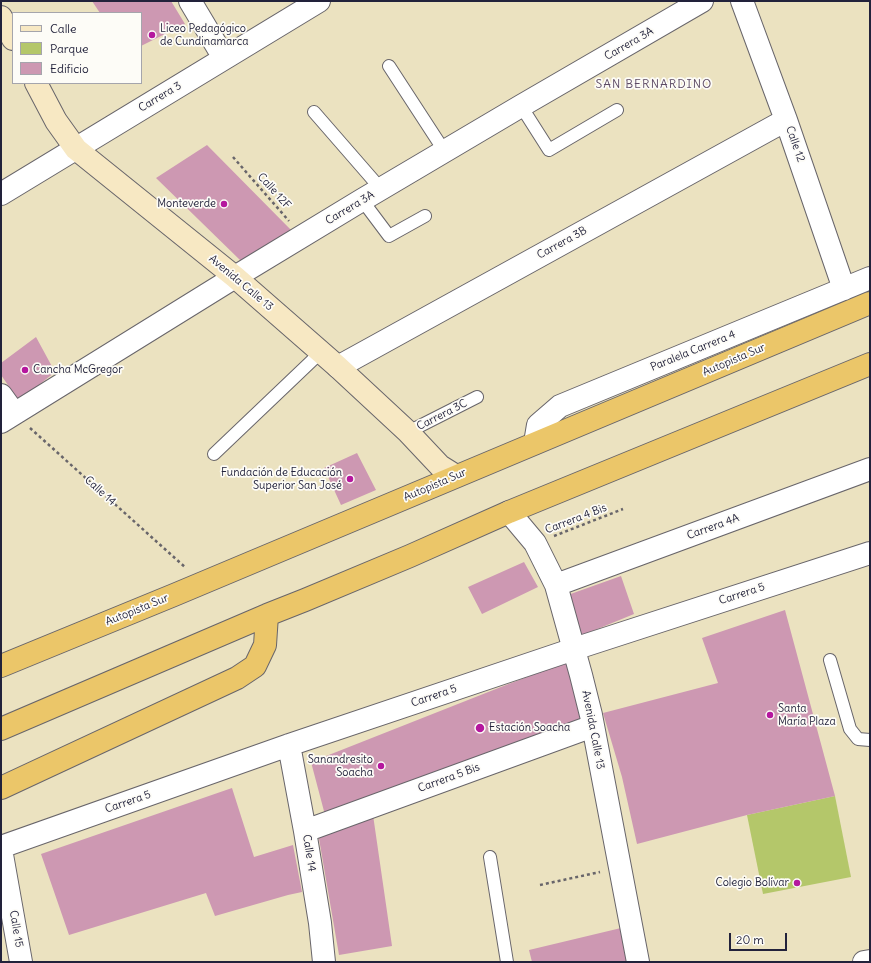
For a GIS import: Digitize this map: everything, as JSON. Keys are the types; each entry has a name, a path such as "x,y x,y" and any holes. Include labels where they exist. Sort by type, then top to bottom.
{"highway":[{"name":"Autopista Sur","path":"1,666 203,583 870,303"},
{"path":"1,729 267,615 403,559 509,512 869,365"},
{"path":"1,788 238,678 255,666 265,645 267,615"}],"main road":[{"path":"1,17 12,38"},
{"name":"Avenida Calle 13","path":"37,84 56,121 76,149 235,277 338,367 408,432 440,466 456,476"}],"street":[{"path":"190,1 224,58"},
{"name":"Carrera 3","path":"1,194 320,1"},
{"name":"Carrera 3A","path":"7,417 362,200 702,1"},
{"name":"Calle 12","path":"742,1 786,120 844,289"},
{"name":"Carrera 3B","path":"338,367 786,120"},
{"name":"Paralela Carrera 4","path":"535,443 538,425 560,406 870,278"},
{"path":"1,396 7,417"},
{"name":"Carrera 4A","path":"556,585 870,470"},
{"name":"Avenida Calle 13","path":"509,512 535,543 556,585 581,675 593,726 638,962"},
{"name":"Carrera 5","path":"1,848 289,745 574,649 870,553"},
{"name":"Carrera 5 Bis","path":"305,831 593,726"},
{"name":"Calle 14","path":"289,745 305,831 310,905 320,923 324,962"},
{"name":"Calle 15","path":"1,848 22,962"},
{"path":"864,962 870,961"}],"lane":[{"path":"389,66 444,152"},
{"path":"521,106 549,150 617,110"},
{"path":"314,112 381,189"},
{"path":"362,200 389,236 425,216"},
{"path":"214,454 321,352"},
{"name":"Carrera 3C","path":"408,432 477,397"},
{"path":"830,660 850,729 858,739 870,740"},
{"path":"490,857 507,962"}],"path":[{"name":"Calle 12F","path":"233,157 303,236"},
{"name":"Calle 14","path":"7,417 203,583"},
{"name":"Carrera 4 Bis","path":"535,543 623,509"},
{"path":"540,885 620,868"}],"green space":[{"path":"835,796 851,877 763,894 747,815"}],"building":[{"name":"Liceo Pedagógico de Cundinamarca","path":"92,1 171,1 185,24 142,46 142,12 99,12"},
{"name":"Monteverde","path":"207,145 292,231 241,261 156,178"},
{"name":"Cancha McGregor","path":"36,337 55,372 19,401 1,375 1,363"},
{"name":"Fundación de Educación Superior San José","path":"357,453 376,490 341,505 324,468"},
{"path":"524,562 538,587 482,614 468,587"},
{"path":"621,576 634,614 578,637 565,596"},
{"name":"Santa María Plaza","path":"785,610 835,796 747,815 637,844 622,777 603,713 718,683 702,638"},
{"path":"569,661 585,721 325,815 311,762"},
{"path":"232,788 254,857 293,845 302,892 215,916 206,893 69,935 41,854"},
{"path":"373,815 392,946 339,955 318,833"},
{"path":"621,928 631,962 532,962 529,950"}],"place":[{"name":"Liceo Pedagógico de Cundinamarca","path":"152,35"},
{"name":"Monteverde","path":"224,204"},
{"name":"Cancha McGregor","path":"25,370"},
{"name":"Fundación de Educación Superior San José","path":"350,479"},
{"name":"Santa María Plaza","path":"770,715"},
{"name":"Estación Soacha","path":"480,728"},
{"name":"Sanandresito Soacha","path":"381,766"},
{"name":"Colegio Bolívar","path":"797,883"}],"district":[{"name":"SAN BERNARDINO","path":"654,85"}]}
